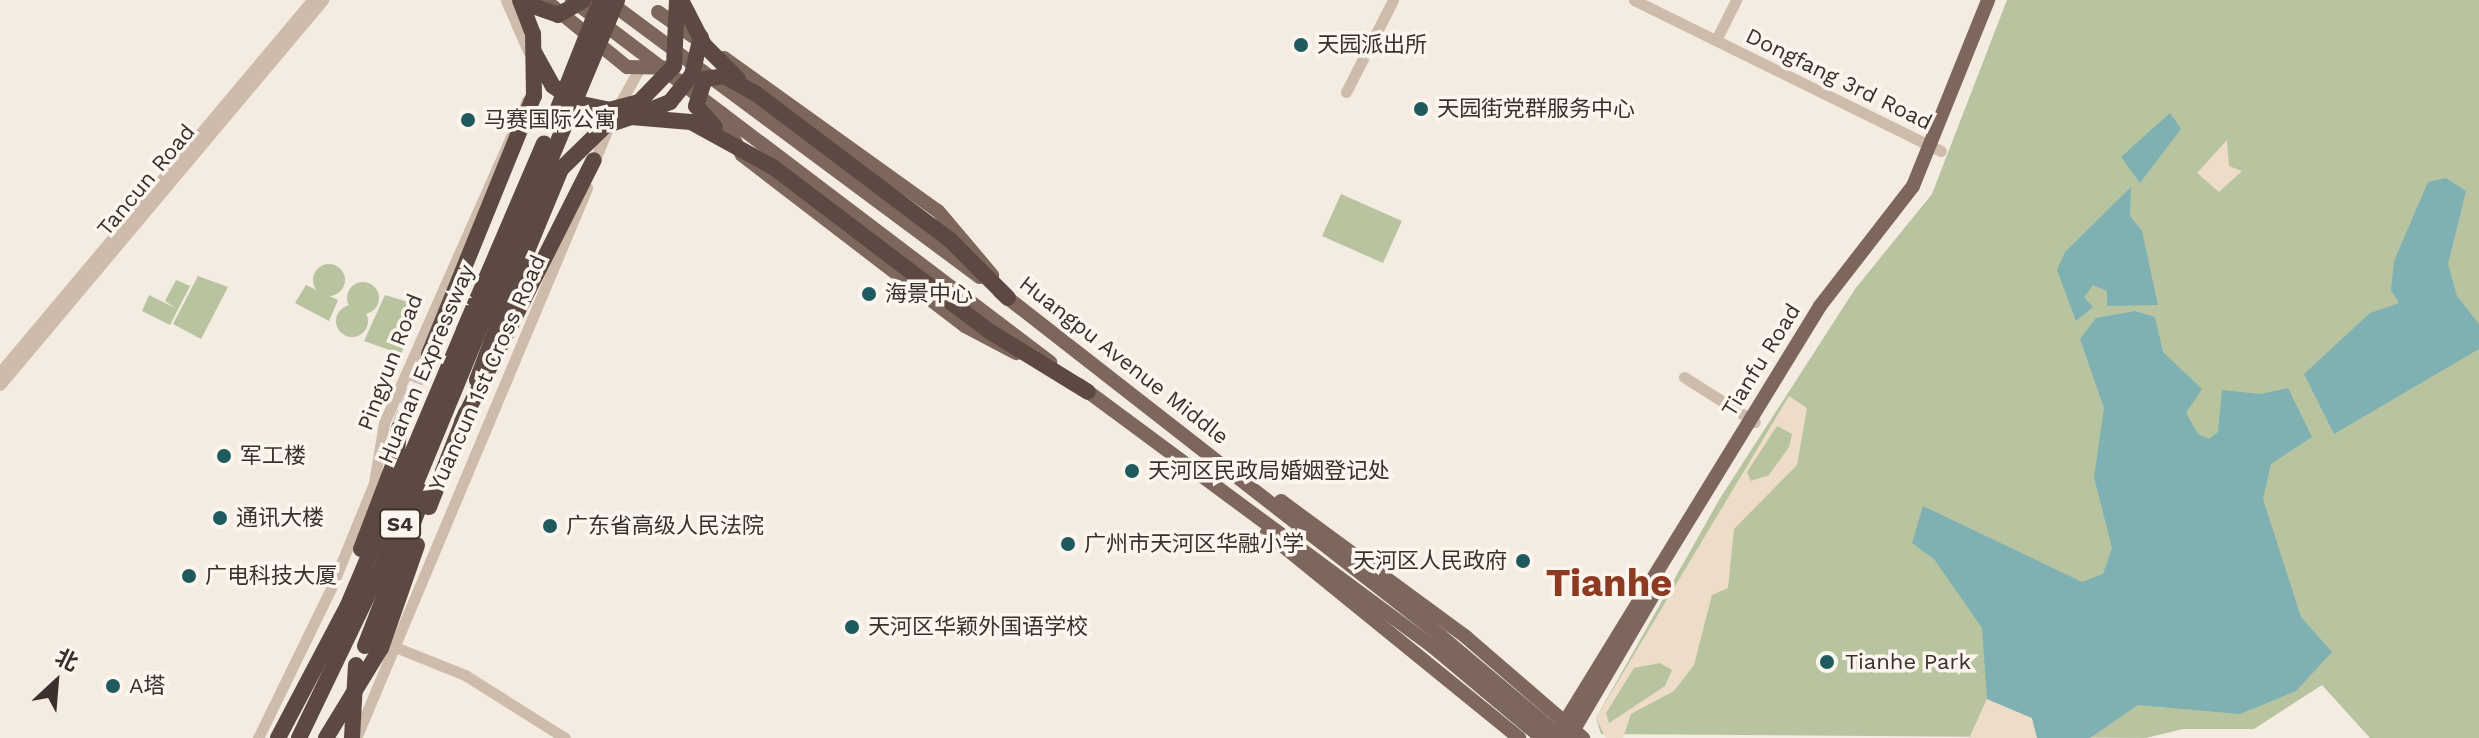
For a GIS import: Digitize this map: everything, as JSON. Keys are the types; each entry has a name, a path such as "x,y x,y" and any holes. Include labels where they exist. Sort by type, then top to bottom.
{"highway":[{"path":"516,1 558,15 584,0"},
{"name":"Huanan Expressway","path":"299,738 314,710 471,333 601,0"},
{"name":"Huanan Expressway","path":"278,738 348,605 617,0"},
{"path":"326,738 381,648 515,280 565,162 597,130 666,105 689,82 701,38 691,0"},
{"path":"516,1 534,52 567,98 601,110 632,104 659,88 674,66 667,3"},
{"path":"667,3 704,45 755,93 950,240 1008,298"},
{"path":"429,354 528,115 534,52"},
{"path":"755,93 714,76 698,87 696,106 976,322 1088,392"},
{"path":"631,117 697,124 773,167"},
{"path":"462,422 594,160"},
{"path":"365,646 455,413 471,333"},
{"path":"297,702 397,455 399,428"},
{"path":"354,738 356,665"}],"main road":[{"path":"545,0 638,71 666,68"},
{"name":"Huangpu Avenue Middle","path":"572,0 666,68 1234,503 1571,733"},
{"name":"Huangpu Avenue Middle","path":"607,0 1008,298 1220,462 1437,641 1542,738"},
{"name":"Tianfu Road","path":"1937,149 1988,0"},
{"name":"Tianfu Road","path":"1555,738 1571,733 1753,421 1937,149 1997,0"},
{"path":"649,30 667,3 736,66 959,229 1008,298"},
{"path":"719,109 742,155 976,334 1032,359"},
{"path":"1220,462 1343,543 1515,678 1571,733"},
{"path":"1234,503 1519,738"},
{"path":"1487,711 1514,708 1520,696 1515,678"}],"street":[{"name":"Tancun Road","path":"0,372 312,0"},
{"name":"Tancun Road","path":"0,385 323,0"},
{"path":"1346,92 1393,0"},
{"name":"Dongfang 3rd Road","path":"1634,0 1937,149"},
{"path":"1716,40 1736,0"},
{"name":"Pingyun Road","path":"258,738 332,586 374,483 384,423 527,101 528,51 516,1"},
{"name":"Yuancun 1st Cross Road","path":"354,738 395,647 514,352 572,230 594,160 638,71"},
{"path":"1684,377 1753,421"},
{"path":"395,647 465,675 565,738"}],"green space":[{"name":"Tianhe Park","path":"2007,0 2479,0 2479,738 2370,738 2322,685 2254,729 2183,729 2146,738 1601,734 1596,718 1719,500 1855,289 1932,194"},
{"path":"1341,194 1402,221 1383,263 1322,236"},
{"path":"329,264 340,269 345,280 340,291 329,296 318,291 313,280 318,269"},
{"path":"198,276 228,287 201,339 173,324"},
{"path":"176,280 190,286 170,325 142,311 149,295 177,309 165,301"},
{"path":"363,282 374,287 379,298 374,309 363,314 352,309 347,298 352,287"},
{"path":"306,285 338,300 329,321 295,303"},
{"path":"385,295 421,306 401,354 364,341"},
{"path":"352,305 363,310 368,321 363,332 352,337 341,332 336,321 341,310"}],"shaded area":[{"path":"2227,140 2229,166 2242,171 2219,192 2197,173"},
{"path":"1789,396 1807,408 1797,465 1734,529 1728,588 1712,595 1694,665 1674,691 1631,714 1623,738 1606,738 1596,718","holes":["1777,426 1792,434 1789,447 1769,475 1751,481 1747,472","1660,663 1672,670 1665,686 1609,723 1606,713 1634,668"]},
{"path":"1987,699 2032,718 2037,738 1969,738"}],"water":[{"path":"2170,113 2181,129 2140,183 2121,157"},
{"path":"2446,178 2466,191 2448,264 2457,296 2479,324 2479,349 2334,434 2304,374 2370,313 2399,303 2391,290 2394,261 2428,182"},
{"path":"2131,187 2130,216 2142,231 2158,305 2107,306 2107,291 2093,285 2084,297 2093,307 2076,321 2057,270 2065,252"},
{"path":"2135,311 2155,317 2163,352 2202,389 2186,413 2198,434 2209,439 2218,432 2222,390 2260,394 2288,388 2312,437 2271,464 2263,499 2301,617 2332,652 2296,691 2240,714 2138,705 2090,738 2037,738 2032,718 1987,699 1982,628 1934,559 1912,543 1923,506 2082,582 2103,574 2112,548 2094,477 2104,408 2080,339 2096,318"}],"tunnel":[{"path":"399,428 430,342"}],"place":[{"name":"天园派出所","path":"1301,45"},
{"name":"天园街党群服务中心","path":"1421,109"},
{"name":"马赛国际公寓","path":"468,120"},
{"name":"海景中心","path":"869,294"},
{"name":"军工楼","path":"224,456"},
{"name":"天河区民政局婚姻登记处","path":"1132,471"},
{"name":"通讯大楼","path":"220,518"},
{"name":"广东省高级人民法院","path":"550,526"},
{"name":"广州市天河区华融小学","path":"1068,544"},
{"name":"天河区人民政府","path":"1523,561"},
{"name":"广电科技大厦","path":"189,576"},
{"name":"天河区华颖外国语学校","path":"852,627"},
{"name":"Tianhe Park","path":"1827,662"},
{"name":"A塔","path":"113,686"}],"district":[{"name":"Tianhe","path":"1609,584"}]}
